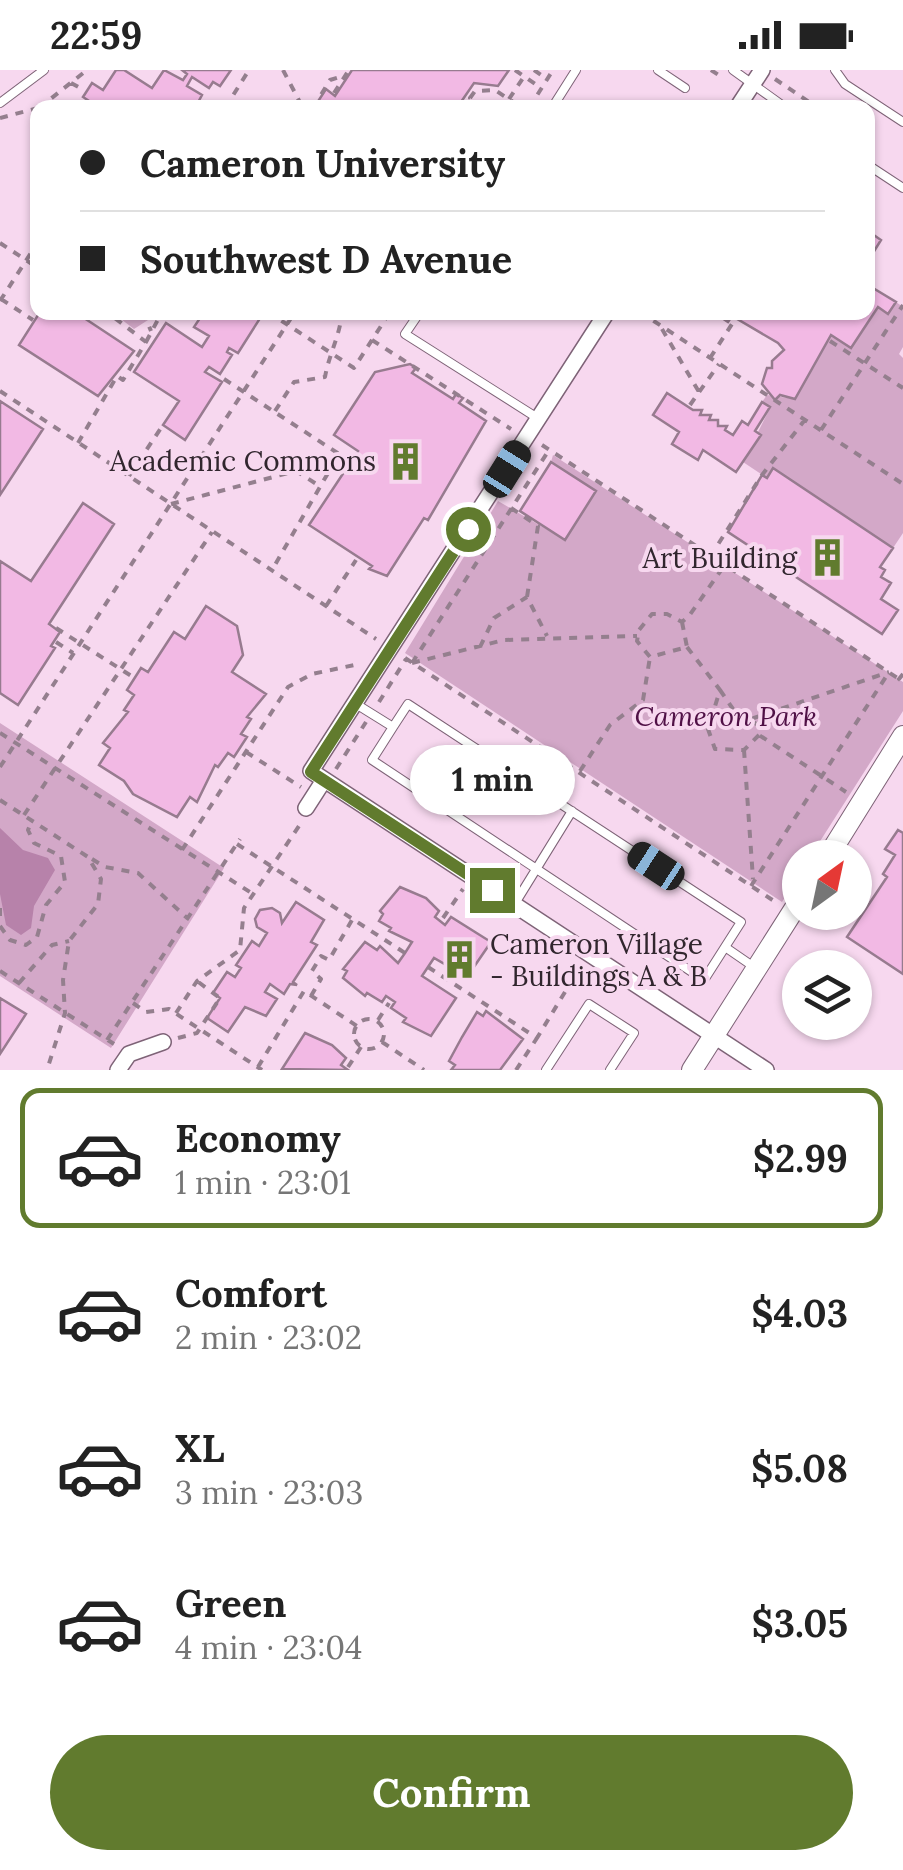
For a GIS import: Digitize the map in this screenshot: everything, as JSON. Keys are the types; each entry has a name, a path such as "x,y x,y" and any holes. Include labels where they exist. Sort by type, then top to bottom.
{"street":[{"path":"744,100 763,78"},
{"path":"602,320 311,772 766,1070"},
{"path":"837,840 903,736"},
{"path":"310,802 326,781"},
{"path":"692,1070 782,928"},
{"path":"118,1070 129,1054 162,1042"}],"lane":[{"path":"0,102 44,70"},
{"path":"557,100 576,70"},
{"path":"658,70 685,88"},
{"path":"733,70 763,78 780,100"},
{"path":"834,70 845,84 869,100"},
{"path":"876,105 903,122"},
{"path":"875,170 903,188"},
{"path":"415,320 406,334 539,419"},
{"path":"356,704 393,727"},
{"path":"408,704 741,922 704,980 372,760 393,727 408,704"},
{"path":"514,904 572,811"},
{"path":"725,947 756,968"},
{"path":"546,1070 589,1004 634,1033 610,1070"}],"path":[{"path":"48,100 87,70"},
{"path":"229,100 249,70"},
{"path":"283,70 297,100"},
{"path":"515,70 541,88"},
{"path":"534,70 547,79"},
{"path":"532,100 553,70"},
{"path":"710,70 729,82"},
{"path":"334,92 347,73"},
{"path":"318,100 330,80 347,73"},
{"path":"473,100 470,98 475,91 496,90 509,99 524,76"},
{"path":"763,78 803,100"},
{"path":"71,82 84,90"},
{"path":"0,118 30,110"},
{"path":"0,244 30,263"},
{"path":"30,254 1,300 30,318"},
{"path":"821,430 903,306"},
{"path":"118,320 146,342"},
{"path":"146,320 152,333"},
{"path":"78,443 117,376 123,380 158,320"},
{"path":"280,320 354,368 385,320"},
{"path":"0,768 290,320"},
{"path":"275,410 294,382 325,377 329,352 340,335 341,320"},
{"path":"652,320 903,484"},
{"path":"710,358 734,321"},
{"path":"659,325 699,392"},
{"path":"372,340 902,678"},
{"path":"830,341 903,388"},
{"path":"690,405 719,364"},
{"path":"224,379 339,454 272,570"},
{"path":"710,557 762,475 805,420"},
{"path":"129,476 163,425"},
{"path":"548,450 412,663 480,646 548,637 637,636"},
{"path":"171,504 296,471 319,486"},
{"path":"512,508 538,526 526,596 548,637"},
{"path":"24,815 213,531"},
{"path":"326,606 356,560"},
{"path":"724,566 682,622 687,647 734,709 758,726 759,736"},
{"path":"480,646 494,618 526,596"},
{"path":"637,636 652,614 668,614 682,622"},
{"path":"56,628 133,677"},
{"path":"578,772 610,725 643,700 650,656 637,636"},
{"path":"56,642 74,654"},
{"path":"650,656 687,647"},
{"path":"182,850 298,679 350,668 392,649"},
{"path":"326,781 406,659"},
{"path":"750,719 888,672"},
{"path":"744,750 752,884 888,672"},
{"path":"720,690 709,738 715,749 744,750 759,736"},
{"path":"0,733 253,894"},
{"path":"759,736 861,802"},
{"path":"176,1013 197,981 240,950 244,908 317,798 310,802 246,752"},
{"path":"0,800 105,867 138,872 186,917"},
{"path":"0,926 10,940 26,946 37,937 46,905 65,882 61,856 34,843 28,830 32,820"},
{"path":"107,1040 215,871 238,842 271,868 405,953"},
{"path":"46,1070 65,1013 63,980 69,941 98,904 101,880 88,857"},
{"path":"0,908 0,917"},
{"path":"310,996 322,979 312,971 322,956 329,960 352,920"},
{"path":"19,983 40,954 52,945 69,941"},
{"path":"428,967 536,1038"},
{"path":"0,971 129,1054"},
{"path":"162,1042 200,1029 220,998 197,981"},
{"path":"516,1070 568,987"},
{"path":"131,1002 146,1012 169,1009 260,1069 304,992 356,1026"},
{"path":"377,1022 389,1003"},
{"path":"366,1019 377,1022 384,1031 382,1042 372,1049 361,1047 354,1037 356,1026 366,1019"},
{"path":"382,1042 424,1070"},
{"path":"348,1067 361,1047"}],"green space":[{"path":"896,302 903,307 903,347 899,354 903,358 903,533 893,548 773,469 767,478 743,462 770,408 762,402 767,395 795,399 831,335 856,320 875,320 878,307 888,313"},
{"path":"122,320 148,320 134,329"},
{"name":"Cameron Park","path":"553,455 903,682 903,711 821,840 782,840 782,902 405,653 498,501 565,540 595,491 551,462"},
{"path":"0,723 224,868 111,1048 0,976"}],"shaded area":[{"path":"0,828 23,850 48,858 55,870 34,906 31,928 21,935 6,925 0,894"}],"building":[{"path":"116,70 124,70 152,88 164,70 183,80 187,74 182,70 231,70 220,86 213,82 209,88 192,77 187,86 202,95 199,100 83,97 92,83 103,90"},
{"path":"352,70 509,70 498,86 474,83 462,100 319,100 326,89 335,96"},
{"path":"875,289 896,302 888,314 878,307 875,312"},
{"path":"35,320 87,320 134,351 98,396 19,345"},
{"path":"199,320 259,320 238,353 229,348 227,352 232,355 220,374 209,367 205,372 222,382 185,440 163,425 179,401 134,372 166,323 202,347 209,336 194,327"},
{"path":"739,320 869,320 851,348 831,335 795,399 780,395 775,400 762,384 767,368 772,368 772,361 784,350"},
{"name":"Academic Commons","path":"410,364 416,368 412,373 453,399 456,394 463,398 459,403 486,421 428,520 424,518 387,576 369,569 372,566 309,525 358,451 334,435 375,372"},
{"path":"667,393 693,410 702,410 700,415 711,415 709,420 718,420 718,426 727,426 725,430 733,435 742,421 748,425 762,402 770,407 755,431 761,435 736,472 703,450 698,460 672,444 679,432 653,415"},
{"path":"0,401 43,429 0,495"},
{"path":"551,462 596,491 565,540 520,511"},
{"name":"Art Building","path":"773,468 893,548 880,567 885,570 881,577 891,583 881,599 898,610 882,634 728,532 762,475 767,478"},
{"path":"83,503 114,524 49,624 60,632 51,646 55,648 18,705 0,693 0,561 31,581"},
{"path":"206,606 237,626 243,655 232,672 266,694 247,717 251,719 241,734 247,737 234,757 228,753 218,767 215,765 197,802 190,797 177,817 133,794 124,781 99,765 110,748 103,743 128,712 124,710 134,695 127,690 141,668 148,672 174,632 185,639"},
{"path":"898,830 903,833 903,974 847,937 852,930 872,930 872,900 895,855 885,849"},
{"name":"Cameron Village - Buildings A & B","path":"400,887 426,898 439,911 435,917 445,925 451,917 491,942 467,977 434,958 422,976 456,998 431,1036 403,1022 406,1018 391,1008 395,1002 386,996 382,1002 367,993 365,996 343,978 347,971 343,969 365,942 377,950 380,946 398,963 412,942 389,931 391,928 379,921 383,914 380,911"},
{"path":"296,902 324,920 311,942 317,945 293,982 297,985 290,984 284,994 270,984 265,992 277,999 266,1016 245,1007 228,1032 207,1018 220,998 213,993 227,972 235,977 241,968 236,965 252,941 259,946 267,933 257,927 255,919 260,910 272,908 280,913 282,923"},
{"path":"0,998 26,1014 0,1054"},
{"path":"486,1011 523,1039 500,1070 451,1070 455,1065 449,1061 462,1037 477,1012 483,1016"},
{"path":"305,1033 332,1045 346,1058 341,1065 348,1070 282,1069"}],"place":[{"name":"Academic Commons","path":"406,461"},
{"name":"Art Building","path":"827,558"},
{"name":"Cameron Village - Buildings A & B","path":"460,960"}],"route":[{"path":"468,529 311,772 492,890"}]}
